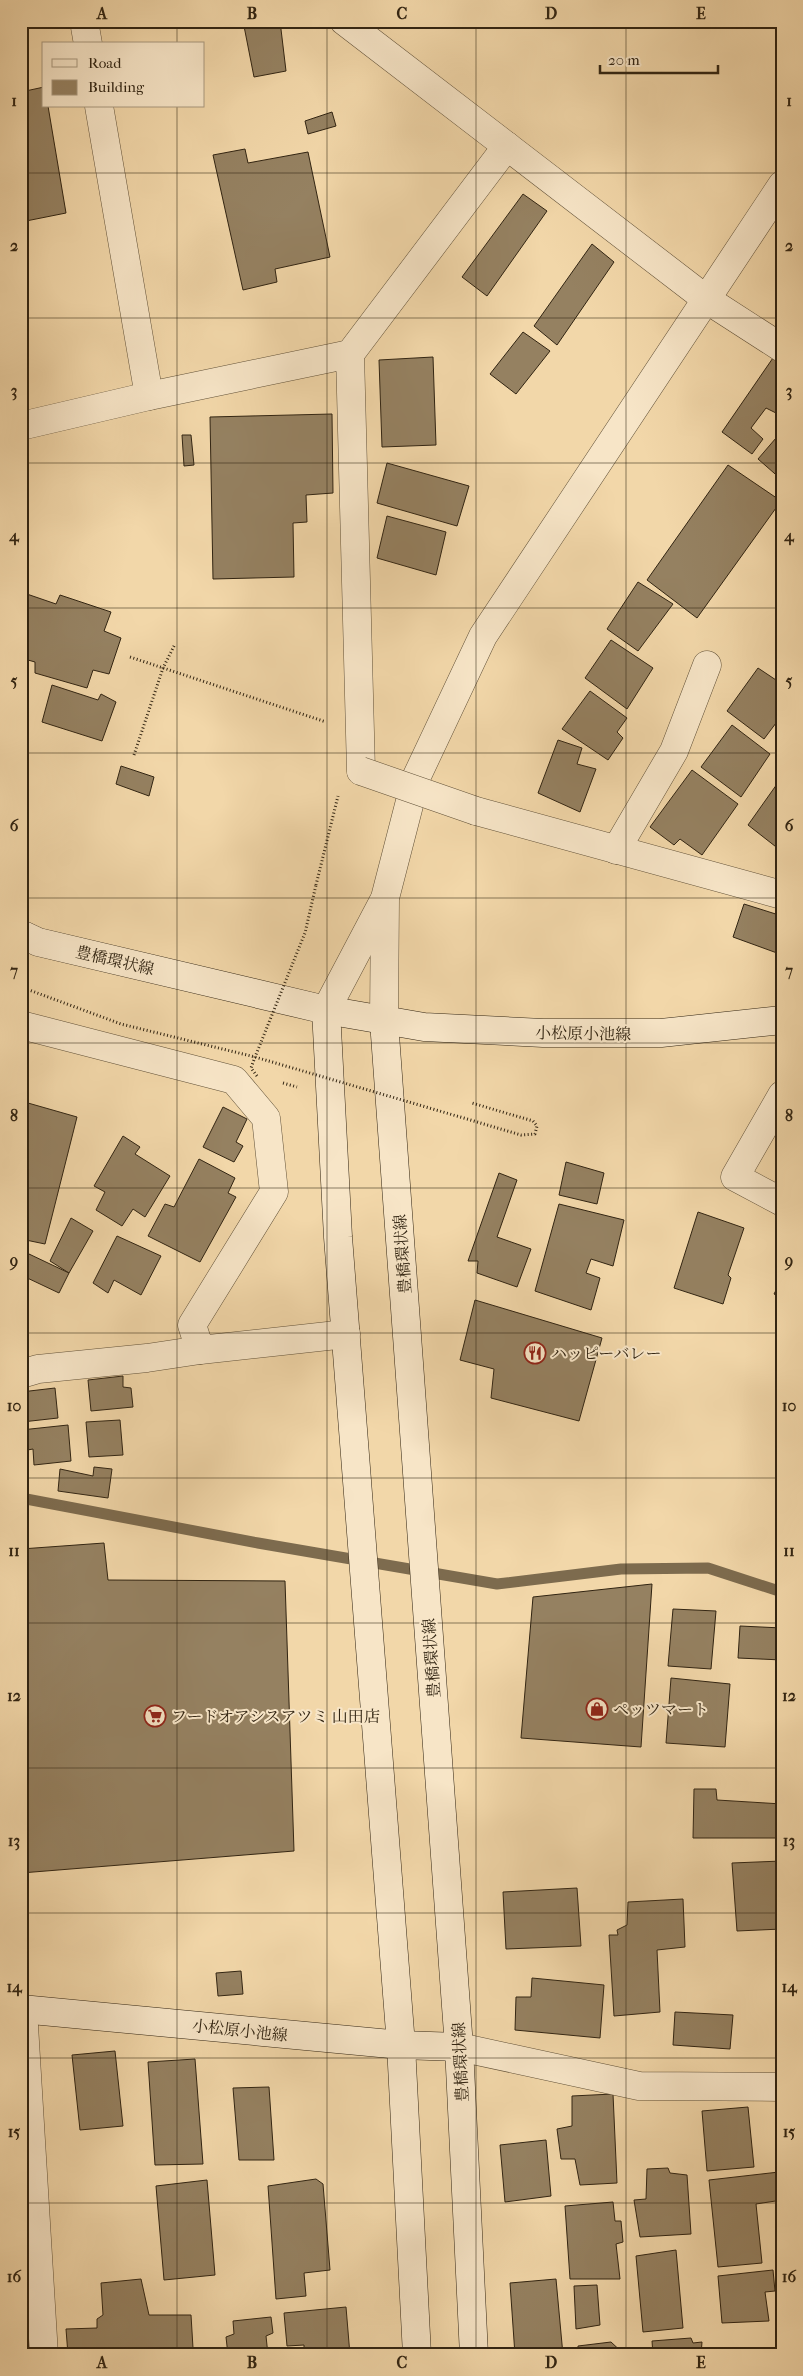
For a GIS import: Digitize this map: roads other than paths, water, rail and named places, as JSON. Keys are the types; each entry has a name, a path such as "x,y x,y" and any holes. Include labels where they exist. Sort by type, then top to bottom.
{"street":[{"path":"84,21 88,42"},
{"path":"344,21 706,299 782,348"},
{"path":"99,108 149,396"},
{"path":"507,146 350,354 361,771 476,811 782,895"},
{"path":"416,2355 402,2046 346,1334 326,1010 385,898 416,778 483,636 782,186"},
{"path":"21,426 149,396 350,354"},
{"path":"616,850 674,751 707,666"},
{"path":"384,1021 385,898"},
{"name":"豊橋環状線","path":"21,934 38,942 326,1010 384,1021 459,2047 474,2355"},
{"name":"小松原小池線","path":"384,1021 424,1027 542,1033 661,1033 782,1020"},
{"path":"21,1025 234,1080 266,1118 274,1192 192,1326 200,1350"},
{"path":"782,1095 735,1177 782,1202"},
{"path":"21,1374 38,1369 346,1334"},
{"path":"22,2009 44,2355"},
{"name":"小松原小池線","path":"22,2009 402,2046 459,2047 640,2086 782,2087"}],"waterway":[{"path":"21,1498 258,1543 497,1584 621,1569 708,1568 782,1592"}],"place":[{"name":"ハッピーバレー","path":"535,1353"},
{"name":"ペッツマート","path":"597,1709"},
{"name":"フードオアシスアツミ 山田店","path":"155,1716"}]}
